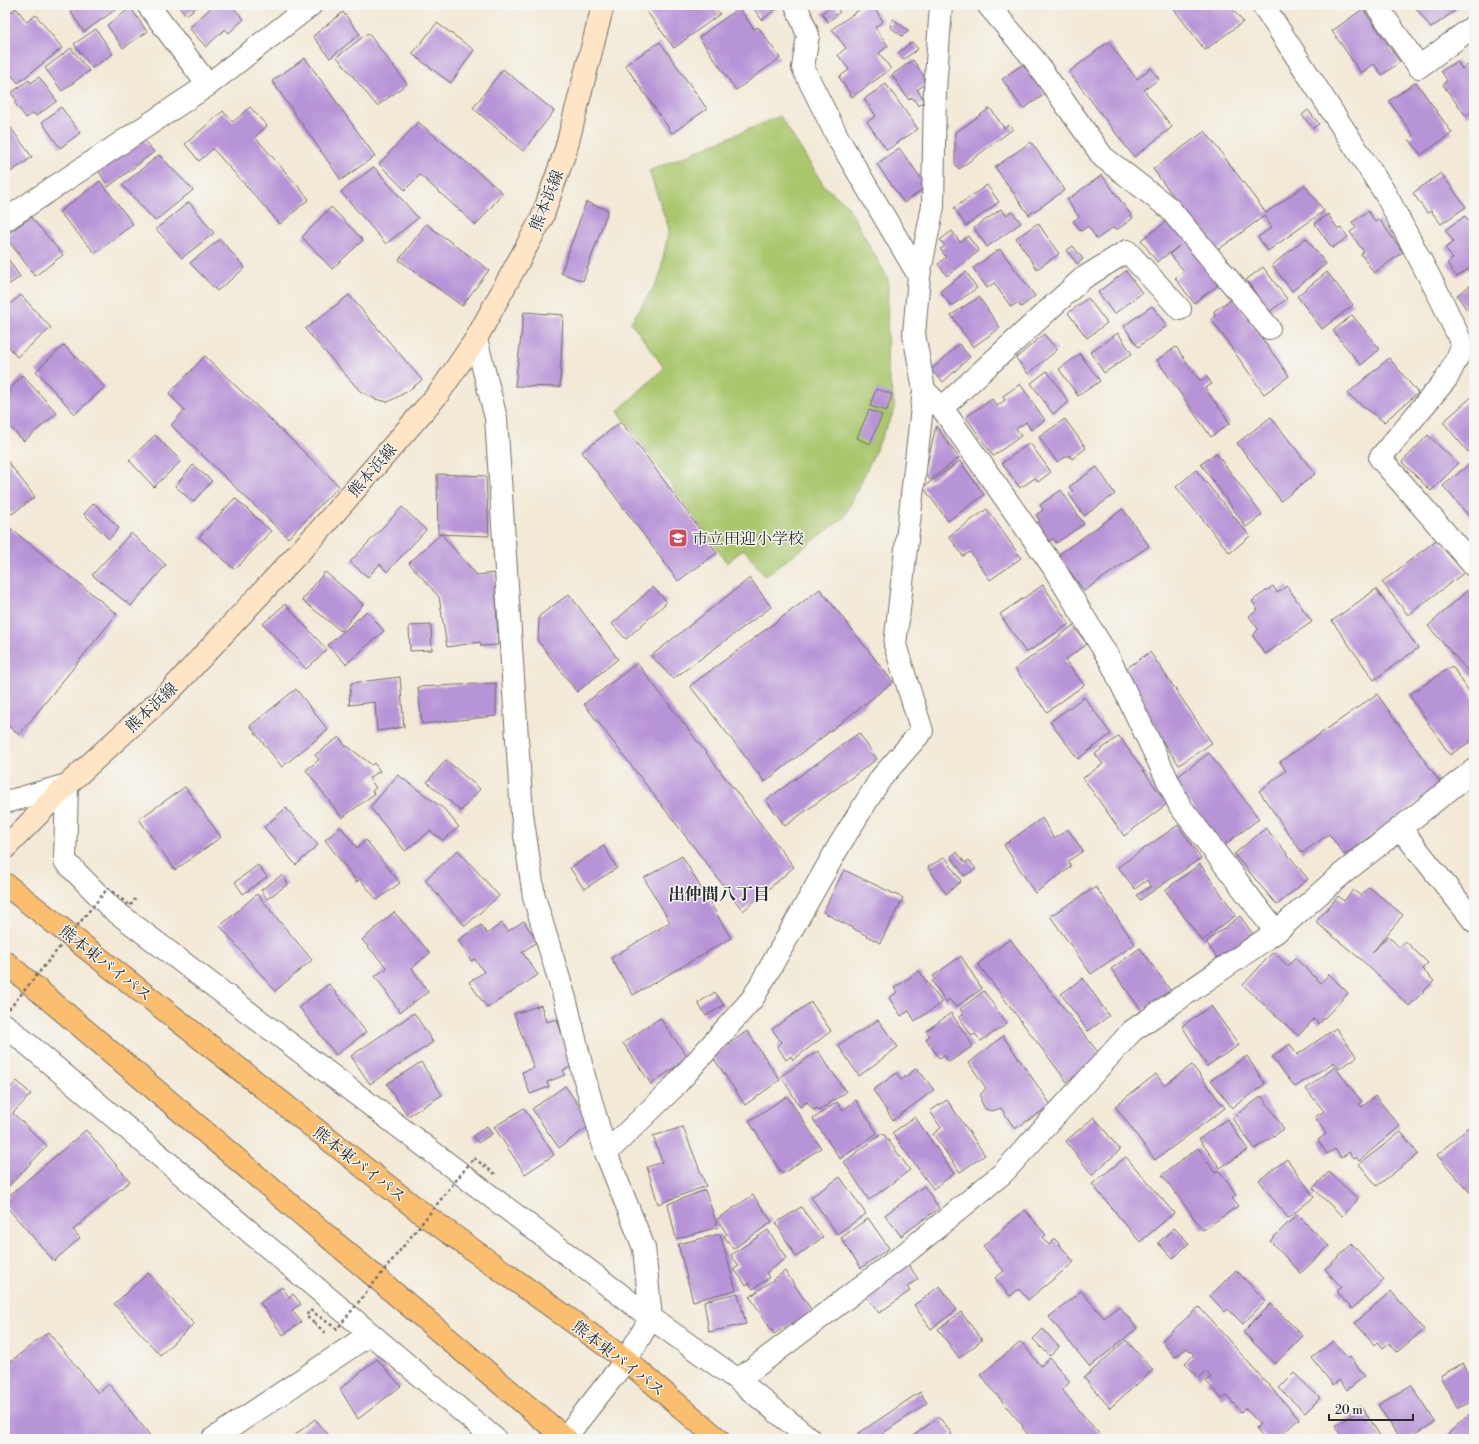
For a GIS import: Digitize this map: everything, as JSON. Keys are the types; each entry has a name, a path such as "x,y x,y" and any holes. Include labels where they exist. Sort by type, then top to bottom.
{"highway":[{"name":"熊本東バイパス","path":"5,884 423,1214 626,1360 718,1439"},
{"path":"5,962 565,1439"}],"main road":[{"name":"熊本浜線","path":"5,848 67,785 171,690 318,532 439,393 476,338 542,218 566,148 603,5"}],"street":[{"path":"148,5 208,85"},
{"path":"5,220 208,85 311,5"},
{"path":"796,5 808,35 803,68 839,140 919,276"},
{"path":"606,1153 673,1088 752,998 840,844 881,778 922,731 895,645 924,390 914,334 919,276 933,206 935,91 941,5"},
{"path":"988,5 1033,58 1103,157 1169,208 1269,328"},
{"path":"1263,5 1385,193 1442,299 1469,343 1447,378 1380,458 1474,566"},
{"path":"1376,5 1419,67 1474,26"},
{"path":"942,408 1082,279 1127,251 1180,309"},
{"path":"476,338 496,418 522,814 534,897 566,1002 585,1080 606,1153 644,1248 651,1318 626,1360 565,1439"},
{"path":"924,390 942,408 1052,565 1110,660 1180,806 1276,932"},
{"path":"738,1380 907,1252 1003,1173 1132,1031 1276,932 1342,874 1474,770"},
{"path":"5,800 10,801 67,785 65,862 112,908 651,1318 738,1380 810,1439"},
{"path":"1400,828 1474,921"},
{"path":"5,1025 495,1439"},
{"path":"213,1439 370,1334"}],"path":[{"path":"5,1014 108,888 130,906 135,899"},
{"path":"329,1336 306,1316 310,1310 336,1329 474,1158 495,1174"}],"green space":[{"path":"780,116 824,186 847,205 888,279 887,367 895,409 844,518 765,576 744,549 727,563 618,411 664,368 631,322 659,279 669,229 649,171"}],"building":[{"path":"77,5 122,5 84,32 70,11"},
{"path":"178,5 200,5 186,15"},
{"path":"214,5 231,5 244,19 229,33 225,29 206,47 189,28"},
{"path":"642,5 713,5 720,14 674,48"},
{"path":"751,5 781,5 762,20"},
{"path":"833,5 840,12 828,22 822,13"},
{"path":"866,5 872,5 883,21 875,27 888,46 879,53 891,69 852,97 839,77 849,70 838,55 846,48 832,29"},
{"path":"1176,5 1229,5 1243,22 1205,50 1173,8"},
{"path":"1421,5 1463,5 1431,28 1416,8"},
{"path":"16,8 27,22 36,15 62,48 18,83 5,67 5,17"},
{"path":"131,8 147,32 123,48 107,25"},
{"path":"739,8 754,29 758,27 780,58 736,90 699,37"},
{"path":"1363,9 1400,62 1382,75 1374,64 1361,73 1332,31"},
{"path":"343,12 360,34 330,58 313,36"},
{"path":"893,19 909,31 902,36 890,27"},
{"path":"437,23 474,50 451,83 412,54"},
{"path":"96,29 113,54 92,68 74,44"},
{"path":"368,33 407,84 377,106 337,57"},
{"path":"660,42 707,109 672,133 625,65"},
{"path":"912,42 918,49 904,59 898,53"},
{"path":"1108,42 1137,79 1151,68 1159,79 1144,90 1172,127 1134,157 1069,72"},
{"path":"71,48 89,71 62,91 45,68"},
{"path":"305,58 375,156 341,180 272,81"},
{"path":"913,60 928,82 917,90 925,101 918,106 912,97 909,100 892,75"},
{"path":"1457,61 1462,69 1474,61 1474,111 1466,116 1443,85 1447,80 1441,71"},
{"path":"1025,63 1045,94 1023,109 1002,79"},
{"path":"503,69 554,111 523,151 473,108"},
{"path":"39,77 57,101 36,116 34,113 26,118 14,102 17,101 11,93 29,80 31,83"},
{"path":"1416,82 1452,133 1421,155 1409,139 1413,135 1389,101"},
{"path":"886,84 918,129 887,150 867,122 876,116 864,99"},
{"path":"61,107 80,133 60,148 42,122"},
{"path":"250,107 267,126 255,137 309,199 280,224 213,149 199,161 185,144 223,111 233,122"},
{"path":"990,108 1004,128 1009,125 1013,129 959,169 955,164 955,133"},
{"path":"1308,110 1319,124 1313,128 1302,115"},
{"path":"5,120 32,157 5,176"},
{"path":"418,122 503,193 476,225 420,175 405,190 379,164"},
{"path":"1205,131 1266,213 1305,185 1324,211 1268,251 1258,237 1272,227 1264,216 1215,252 1153,169"},
{"path":"142,138 154,152 108,187 99,171"},
{"path":"1031,142 1065,190 1029,215 995,167"},
{"path":"899,148 927,186 904,203 877,164"},
{"path":"159,155 193,190 155,221 122,185"},
{"path":"374,167 418,218 386,244 341,192"},
{"path":"1441,173 1466,207 1441,224 1431,211 1427,213 1413,193"},
{"path":"1102,175 1133,218 1118,229 1112,228 1097,239 1088,226 1081,231 1073,221 1079,217 1067,200"},
{"path":"100,181 133,224 95,253 59,212"},
{"path":"987,185 999,202 966,226 954,208"},
{"path":"189,202 214,233 182,258 156,229"},
{"path":"586,202 608,210 583,281 561,273"},
{"path":"331,207 363,240 332,269 302,237"},
{"path":"1001,209 1006,215 1012,211 1021,223 987,247 974,228"},
{"path":"1368,211 1375,222 1379,219 1403,252 1374,273 1361,254 1364,252 1350,232 1356,228 1352,222"},
{"path":"1328,214 1338,229 1341,228 1348,237 1332,248 1315,224"},
{"path":"1465,216 1474,229 1474,265 1457,277 1447,263 1453,259 1445,248 1454,242 1445,230"},
{"path":"31,217 63,255 35,276 5,236"},
{"path":"1170,219 1221,283 1194,303 1175,278 1184,271 1170,254 1179,246 1157,262 1141,240"},
{"path":"1038,223 1059,254 1037,269 1016,238"},
{"path":"426,224 489,270 462,306 399,260"},
{"path":"952,231 960,242 968,236 979,251 947,276 938,264 946,257 940,249 945,246 940,240"},
{"path":"1306,238 1326,264 1292,291 1272,265"},
{"path":"220,239 245,268 217,291 190,263"},
{"path":"1073,246 1083,259 1077,264 1067,250"},
{"path":"1000,249 1035,296 1021,307 1017,303 1011,307 994,283 987,288 973,268"},
{"path":"5,254 20,277 5,287"},
{"path":"1263,267 1287,299 1269,312 1246,280"},
{"path":"1126,271 1142,293 1114,314 1098,292"},
{"path":"966,272 977,288 951,306 940,291"},
{"path":"1327,272 1353,305 1322,329 1297,296"},
{"path":"1474,283 1474,304 1467,310 1457,295"},
{"path":"21,295 51,328 17,357 5,342 5,308"},
{"path":"349,295 422,380 408,391 388,402 375,399 360,391 305,329"},
{"path":"979,297 1000,328 973,347 951,315"},
{"path":"1088,298 1107,323 1087,338 1068,313"},
{"path":"1233,298 1289,376 1264,394 1211,319 1215,317 1214,311"},
{"path":"1152,306 1167,326 1138,347 1124,326"},
{"path":"524,312 563,315 560,387 515,386"},
{"path":"1352,315 1380,349 1361,365 1333,331"},
{"path":"1118,333 1132,354 1104,373 1090,352"},
{"path":"1044,334 1057,350 1028,374 1016,358"},
{"path":"959,344 970,357 943,382 931,370"},
{"path":"64,345 105,387 75,414 36,371"},
{"path":"1176,347 1200,381 1207,377 1212,384 1205,388 1230,423 1211,437 1157,360"},
{"path":"1080,354 1100,381 1078,396 1059,369"},
{"path":"205,356 339,486 288,538 171,425 185,410 169,394"},
{"path":"1389,358 1418,393 1384,422 1347,394"},
{"path":"1047,371 1069,402 1053,414 1031,383"},
{"path":"22,375 57,413 24,441 5,422 5,396"},
{"path":"1020,384 1045,420 1031,430 1026,422 1016,429 1021,436 993,456 966,417 992,399 997,406 1005,400 1003,396"},
{"path":"876,389 892,394 887,411 870,406"},
{"path":"1474,395 1474,447 1468,452 1443,422"},
{"path":"869,410 882,415 870,444 857,438"},
{"path":"1271,417 1315,474 1281,501 1237,443"},
{"path":"1065,419 1086,448 1072,459 1069,455 1057,462 1039,437"},
{"path":"621,422 717,553 678,581 582,452"},
{"path":"936,426 959,458 930,480 925,473"},
{"path":"155,435 181,461 154,487 129,460"},
{"path":"1428,435 1458,464 1431,491 1402,462"},
{"path":"1030,443 1051,472 1038,482 1035,478 1020,488 1002,463"},
{"path":"1216,453 1262,515 1246,527 1201,464"},
{"path":"5,458 35,497 12,514 5,505"},
{"path":"960,461 984,495 948,521 923,487"},
{"path":"193,465 212,481 193,502 175,486"},
{"path":"1468,465 1474,472 1474,522 1443,486"},
{"path":"1097,467 1115,494 1084,516 1069,494 1073,491 1069,487"},
{"path":"1196,470 1250,536 1230,553 1176,487"},
{"path":"437,474 486,476 489,536 438,534"},
{"path":"1061,490 1084,524 1056,543 1053,538 1048,542 1036,524 1040,521 1036,515 1043,510 1040,505"},
{"path":"235,498 271,531 235,570 199,537"},
{"path":"94,503 119,528 109,539 84,514"},
{"path":"402,507 426,530 387,572 380,564 368,577 350,562"},
{"path":"987,509 1021,558 990,580 970,552 963,556 949,536"},
{"path":"1123,509 1149,546 1084,591 1058,555"},
{"path":"5,524 117,614 19,735 5,723"},
{"path":"131,533 166,565 131,606 92,575"},
{"path":"441,534 477,575 495,573 498,645 481,646 480,642 447,647 439,597 409,563"},
{"path":"1439,538 1465,572 1408,615 1382,582"},
{"path":"325,572 363,604 341,631 302,600"},
{"path":"750,578 771,607 673,679 651,656"},
{"path":"1043,585 1069,624 1026,653 1000,614"},
{"path":"1273,586 1277,593 1287,586 1312,622 1265,654 1253,636 1258,629 1249,616 1258,610 1252,601"},
{"path":"653,587 667,602 626,639 612,624"},
{"path":"820,589 893,682 765,782 690,686"},
{"path":"1376,589 1418,648 1374,680 1332,621"},
{"path":"1468,590 1474,597 1474,678 1428,626"},
{"path":"569,594 618,659 577,692 538,641 539,616"},
{"path":"285,604 327,650 306,669 263,624"},
{"path":"367,611 384,631 346,664 328,645"},
{"path":"431,625 432,650 410,651 409,626"},
{"path":"1073,626 1087,644 1065,660 1084,685 1047,712 1015,669"},
{"path":"1150,652 1212,743 1179,765 1117,675"},
{"path":"637,663 794,867 743,911 584,704"},
{"path":"1452,666 1474,699 1474,739 1450,755 1409,695"},
{"path":"400,677 404,727 377,731 375,702 349,705 351,683"},
{"path":"496,683 496,716 422,724 418,687"},
{"path":"296,689 328,730 282,767 250,726"},
{"path":"1377,694 1442,785 1344,855 1329,834 1302,853 1259,791 1286,771 1280,762"},
{"path":"1084,697 1111,734 1078,759 1050,722"},
{"path":"859,733 877,759 785,826 766,800"},
{"path":"1119,736 1167,804 1124,836 1083,778 1103,764 1095,754"},
{"path":"339,737 346,747 347,746 372,765 374,763 380,771 369,778 376,788 372,791 374,794 342,818 306,770 319,760 315,755"},
{"path":"1209,753 1259,819 1223,846 1173,780"},
{"path":"446,760 480,789 461,811 427,782"},
{"path":"398,775 444,809 459,827 443,840 430,831 405,851 370,807"},
{"path":"185,787 221,837 175,870 139,819"},
{"path":"286,808 318,845 296,865 264,827"},
{"path":"1042,818 1054,839 1068,829 1083,851 1068,861 1071,867 1035,893 1004,845"},
{"path":"1178,825 1201,858 1140,900 1137,895 1151,886 1147,880 1135,889 1118,867"},
{"path":"341,827 357,848 366,840 400,883 377,900 360,879 357,882 325,840"},
{"path":"1266,828 1308,879 1277,905 1234,854"},
{"path":"604,846 617,868 584,889 570,868"},
{"path":"458,850 499,896 465,926 425,880"},
{"path":"957,852 965,863 969,860 976,869 964,876 951,856"},
{"path":"682,856 731,938 633,995 611,958 670,922 644,878"},
{"path":"945,857 961,881 946,894 928,867"},
{"path":"1200,864 1236,915 1202,941 1165,890"},
{"path":"258,865 267,877 243,894 235,882"},
{"path":"844,870 903,898 880,943 823,912"},
{"path":"282,875 288,884 267,899 261,890"},
{"path":"1096,887 1135,944 1091,974 1050,916"},
{"path":"1369,887 1403,915 1372,953 1388,936 1399,947 1405,941 1428,963 1422,969 1434,981 1409,1006 1364,962 1316,922 1338,896 1344,901 1353,890 1361,896"},
{"path":"257,894 312,960 275,991 220,926"},
{"path":"394,912 430,953 412,968 428,992 400,1012 375,976 387,968 362,940"},
{"path":"1240,916 1255,937 1220,962 1206,942"},
{"path":"524,921 537,942 522,952 538,975 487,1008 469,982 484,972 475,959 471,961 458,940 481,925 487,934 502,923 508,931"},
{"path":"1010,939 1101,1056 1067,1082 978,964"},
{"path":"1140,948 1171,991 1142,1011 1111,969"},
{"path":"1273,952 1288,966 1295,958 1321,983 1329,974 1348,993 1319,1024 1314,1019 1298,1036 1243,985"},
{"path":"961,956 982,989 956,1007 949,999 946,1002 932,981 935,979 933,976"},
{"path":"919,971 942,1003 915,1021 909,1011 901,1016 889,998 897,992 894,988"},
{"path":"1083,978 1109,1016 1088,1031 1061,994"},
{"path":"329,984 366,1032 336,1055 299,1007"},
{"path":"984,991 1007,1024 981,1041 975,1034 972,1036 959,1017 964,1014 960,1009"},
{"path":"715,992 724,1005 706,1016 698,1003"},
{"path":"811,1002 831,1031 793,1060 791,1056 786,1060 777,1046 781,1042 772,1029"},
{"path":"541,1005 546,1022 557,1019 572,1067 563,1070 565,1075 547,1082 549,1087 530,1094 522,1072 534,1068 514,1014"},
{"path":"1211,1006 1239,1045 1207,1066 1182,1026"},
{"path":"414,1013 433,1042 370,1084 351,1056"},
{"path":"951,1013 973,1046 949,1062 944,1055 939,1058 926,1039 930,1036 926,1031"},
{"path":"660,1018 688,1058 651,1084 623,1043"},
{"path":"878,1020 898,1047 859,1076 838,1045"},
{"path":"1336,1028 1357,1057 1339,1069 1334,1062 1295,1087 1272,1057 1290,1044 1297,1055"},
{"path":"747,1031 780,1080 745,1105 712,1056"},
{"path":"1003,1036 1051,1105 1015,1129 1001,1108 992,1111 985,1109 981,1101 981,1094 986,1088 969,1063"},
{"path":"818,1051 846,1092 819,1111 817,1108 813,1110 807,1102 800,1107 781,1076"},
{"path":"1247,1056 1265,1084 1232,1108 1211,1080"},
{"path":"421,1062 442,1095 408,1116 387,1084"},
{"path":"1192,1065 1225,1108 1155,1160 1115,1106 1156,1074 1164,1085"},
{"path":"1335,1067 1362,1102 1359,1104 1362,1107 1375,1096 1400,1126 1359,1161 1356,1157 1353,1158 1349,1152 1341,1158 1335,1149 1327,1154 1318,1140 1326,1134 1315,1117 1324,1111 1306,1089"},
{"path":"917,1068 934,1090 893,1120 873,1090 897,1073 901,1080"},
{"path":"17,1081 31,1094 13,1113 47,1146 9,1186 5,1183 5,1094"},
{"path":"565,1086 592,1124 559,1148 532,1109"},
{"path":"787,1096 821,1148 782,1174 749,1121"},
{"path":"1262,1096 1284,1129 1255,1149 1232,1118"},
{"path":"856,1100 877,1133 840,1159 813,1119 837,1102 843,1110"},
{"path":"947,1100 985,1155 960,1172 933,1134 941,1128 930,1111"},
{"path":"524,1108 554,1155 525,1174 494,1127"},
{"path":"915,1117 954,1174 933,1189 892,1133"},
{"path":"1094,1117 1120,1150 1092,1175 1066,1141"},
{"path":"1227,1119 1248,1150 1220,1168 1199,1139"},
{"path":"1474,1122 1474,1197 1437,1155"},
{"path":"487,1126 492,1134 478,1143 473,1136"},
{"path":"683,1127 706,1186 658,1204 647,1167 662,1162 653,1136"},
{"path":"86,1130 130,1181 73,1230 80,1238 54,1261 5,1205 5,1199"},
{"path":"1401,1132 1418,1154 1377,1186 1359,1164"},
{"path":"883,1133 910,1170 869,1200 844,1162"},
{"path":"1198,1148 1215,1173 1219,1170 1236,1195 1232,1198 1238,1206 1203,1230 1162,1175"},
{"path":"1126,1157 1174,1213 1140,1242 1092,1184"},
{"path":"1287,1159 1314,1197 1288,1218 1259,1180"},
{"path":"1329,1172 1358,1199 1342,1216 1313,1188"},
{"path":"840,1177 866,1214 837,1234 811,1197"},
{"path":"924,1186 939,1208 901,1236 885,1215"},
{"path":"705,1190 718,1227 676,1239 668,1204"},
{"path":"753,1195 772,1222 733,1249 724,1236 727,1234 717,1219"},
{"path":"801,1207 823,1237 796,1257 776,1223"},
{"path":"1025,1210 1046,1235 1042,1238 1049,1245 1055,1239 1074,1262 1028,1300 1019,1289 1010,1296 995,1278 1004,1271 983,1246"},
{"path":"1297,1214 1329,1246 1301,1273 1270,1241"},
{"path":"868,1218 889,1248 861,1268 841,1238"},
{"path":"1174,1228 1189,1243 1173,1259 1158,1243"},
{"path":"768,1230 786,1258 766,1273 769,1278 753,1289 749,1283 746,1285 734,1269 739,1266 731,1255"},
{"path":"720,1234 736,1290 693,1301 678,1244"},
{"path":"1352,1244 1384,1280 1352,1309 1336,1291 1341,1287 1325,1269"},
{"path":"908,1264 918,1279 907,1287 910,1291 879,1313 865,1294"},
{"path":"1236,1270 1266,1301 1243,1324 1228,1309 1225,1312 1210,1296"},
{"path":"785,1271 815,1315 795,1329 791,1323 774,1334 750,1297"},
{"path":"148,1273 194,1324 160,1355 114,1304"},
{"path":"940,1286 957,1310 931,1329 914,1305"},
{"path":"282,1287 289,1297 293,1294 301,1304 292,1310 301,1322 283,1335 260,1303"},
{"path":"1081,1291 1104,1318 1119,1306 1137,1328 1090,1367 1049,1317"},
{"path":"1391,1291 1424,1330 1397,1352 1389,1343 1383,1348 1378,1342 1375,1345 1355,1323"},
{"path":"738,1293 746,1324 709,1332 704,1301"},
{"path":"1271,1304 1303,1336 1275,1364 1243,1332"},
{"path":"1199,1307 1299,1419 1276,1439 1265,1439 1256,1428 1260,1424 1245,1408 1241,1412 1227,1396 1222,1399 1206,1381 1211,1378 1206,1372 1199,1378 1185,1363 1194,1355 1187,1348 1175,1357 1161,1341"},
{"path":"961,1312 982,1340 959,1358 938,1329"},
{"path":"1043,1329 1059,1347 1050,1356 1033,1339"},
{"path":"48,1332 98,1393 109,1384 152,1438 5,1439 5,1366"},
{"path":"1126,1340 1153,1370 1110,1408 1084,1378"},
{"path":"1333,1341 1348,1359 1350,1357 1365,1376 1347,1390 1339,1380 1333,1385 1312,1358"},
{"path":"1021,1342 1041,1366 1050,1358 1070,1382 1062,1390 1099,1434 1093,1439 1031,1439 1022,1427 1023,1426 980,1375"},
{"path":"377,1359 401,1386 358,1419 340,1389"},
{"path":"1463,1363 1474,1383 1474,1399 1457,1408 1440,1376"},
{"path":"1294,1373 1320,1398 1305,1413 1279,1388"},
{"path":"1411,1385 1435,1422 1408,1439 1400,1439 1378,1405"},
{"path":"920,1392 927,1403 875,1439 859,1439 856,1435"},
{"path":"1363,1408 1382,1439 1343,1439 1335,1426"},
{"path":"1474,1409 1474,1439 1443,1439"},
{"path":"939,1417 952,1434 945,1439 909,1439"},
{"path":"315,1419 332,1439 290,1439"}],"place":[{"name":"市立田迎小学校","path":"678,538"}],"district":[{"name":"出仲間八丁目","path":"719,894"}]}
